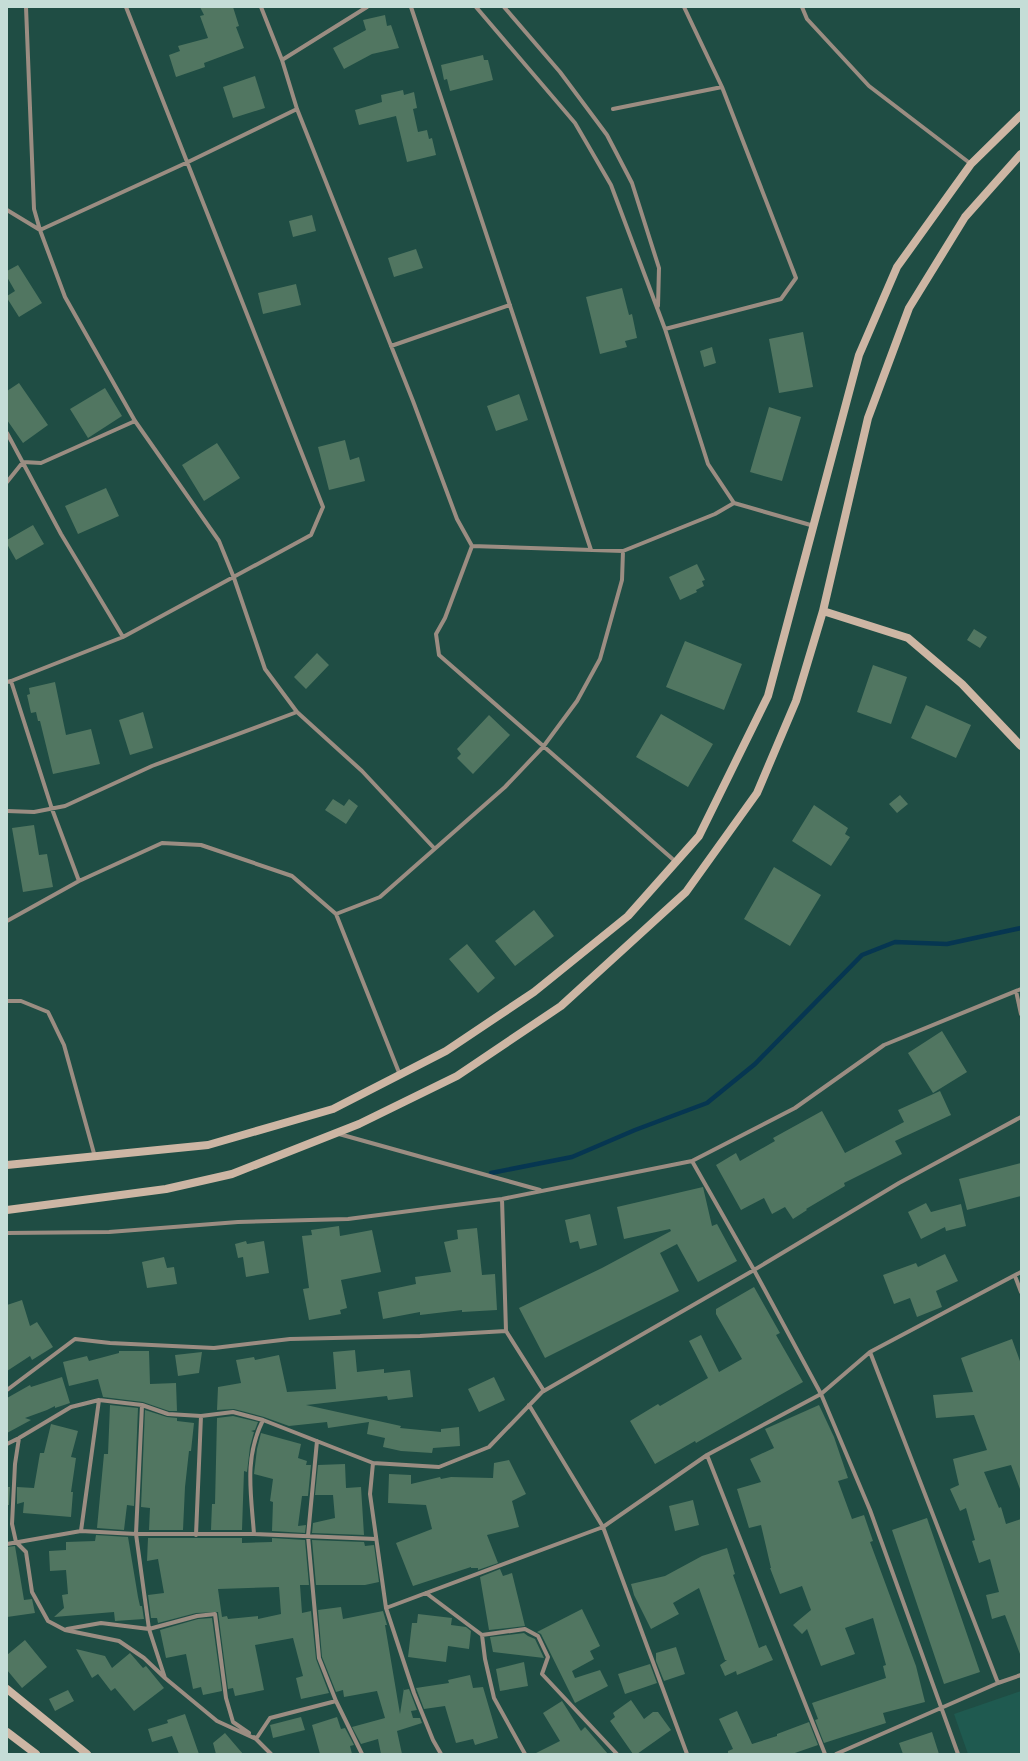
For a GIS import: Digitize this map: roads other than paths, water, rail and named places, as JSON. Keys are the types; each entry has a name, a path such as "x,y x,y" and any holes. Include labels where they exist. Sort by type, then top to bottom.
{"main road":[{"path":"7,1165 208,1145 333,1109 446,1051 534,992 628,916 699,836 768,696 859,355 897,267 971,164 1021,116"},
{"path":"7,1210 166,1190 232,1174 359,1124 457,1076 561,1006 686,892 757,793 796,701 823,611 868,418 909,308 965,218 1021,154"},
{"path":"823,611 908,638 962,684 1021,746"},
{"path":"7,1689 87,1754"},
{"path":"7,1732 36,1754"}],"street":[{"path":"26,7 34,210 65,297 136,421 219,541 234,578 265,669 297,712 362,771 434,848"},
{"path":"79,881 52,809 9,682 122,637 312,535 323,507 126,7"},
{"path":"261,7 282,60 297,109 391,346 457,519 472,546 445,618 436,634 439,655 676,862"},
{"path":"282,60 367,7"},
{"path":"411,7 591,550"},
{"path":"476,7 575,123 612,185 666,329 708,464 734,502 814,526"},
{"path":"504,7 560,72 607,135 632,183 659,268 658,309"},
{"path":"666,329 781,299 796,278 722,87 684,7"},
{"path":"802,7 807,18 869,86 971,164"},
{"path":"613,109 722,87"},
{"path":"40,230 188,162 297,109"},
{"path":"7,210 40,230"},
{"path":"391,346 510,305"},
{"path":"23,462 41,463 136,421"},
{"path":"7,433 61,534 122,637"},
{"path":"7,482 23,462"},
{"path":"472,546 623,551 715,514 734,502"},
{"path":"336,914 380,897 505,786 543,747 577,701 600,659 622,580 623,551"},
{"path":"7,811 34,812 65,806 152,766 297,712"},
{"path":"7,921 79,881 162,843 201,845 292,876 336,914 400,1075"},
{"path":"7,1233 109,1232 238,1222 348,1219 502,1199 692,1161 795,1108 884,1045 1021,989"},
{"path":"1016,991 1021,1014"},
{"path":"7,1001 21,1001 48,1012 64,1045 95,1157"},
{"path":"7,1444 71,1407 98,1400 142,1405 168,1414 201,1416 233,1412 263,1420 374,1463 439,1466 488,1447 544,1391 754,1270 899,1184 1021,1117"},
{"path":"337,1133 542,1191"},
{"path":"692,1161 754,1270 821,1394 870,1510 958,1754"},
{"path":"502,1199 506,1331 544,1391"},
{"path":"386,1608 603,1527 707,1455 821,1394 870,1352 1021,1272"},
{"path":"1015,1276 1021,1292"},
{"path":"7,1390 75,1339 110,1343 214,1348 290,1339 420,1336 506,1331"},
{"path":"870,1352 998,1683"},
{"path":"81,1531 98,1400"},
{"path":"142,1405 136,1534 150,1629 165,1678"},
{"path":"529,1405 603,1527 687,1754"},
{"path":"196,1535 201,1416"},
{"path":"254,1534 249,1466 255,1435 263,1420"},
{"path":"19,1438 15,1464 12,1524 16,1542 26,1552 32,1592 48,1621 65,1630 119,1641 144,1658 165,1678 217,1721 256,1739"},
{"path":"317,1441 308,1536 319,1658 336,1701 362,1754"},
{"path":"707,1455 825,1754"},
{"path":"374,1463 370,1494 386,1608 414,1693 433,1740 441,1754"},
{"path":"7,1544 81,1531 136,1534 254,1534 376,1539"},
{"path":"426,1593 482,1635 525,1629 538,1636 548,1657 542,1674 618,1754"},
{"path":"65,1630 101,1623 150,1629 198,1616 215,1614 226,1698 233,1722 256,1739 271,1754"},
{"path":"482,1635 484,1659 494,1698 524,1754"},
{"path":"836,1754 941,1707 1021,1675"},
{"path":"256,1739 270,1718 336,1701"}],"waterway":[{"path":"491,1173 572,1157 635,1130 707,1103 755,1064 862,955 895,942 947,944 1021,928"}]}
